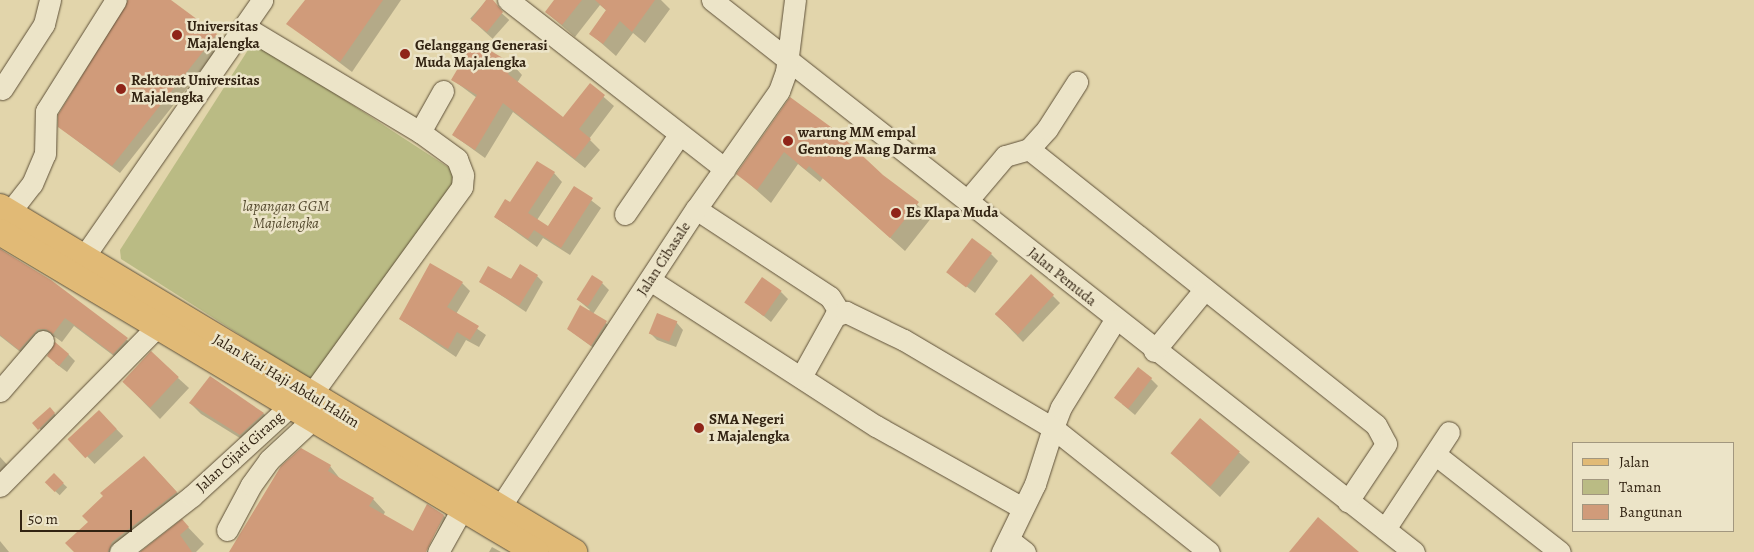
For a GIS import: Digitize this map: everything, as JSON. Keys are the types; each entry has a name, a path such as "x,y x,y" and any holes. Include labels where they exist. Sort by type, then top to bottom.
{"main road":[{"name":"Jalan Kiai Haji Abdul Halim","path":"3,217 83,258 304,408 462,509 536,552"},
{"name":"Jalan Kiai Haji Abdul Halim","path":"3,217 157,327 304,408 500,507 574,552"}],"street":[{"path":"1,90 44,24 50,0"},
{"path":"3,217 32,184 45,154 46,111 116,0"},
{"path":"83,258 262,0"},
{"path":"508,0 725,169"},
{"name":"Jalan Pemuda","path":"712,0 1154,351 1414,552"},
{"name":"Jalan Cibasale","path":"500,507 696,209 779,91 795,0"},
{"path":"226,530 251,485 304,408 462,188 463,176 457,159 420,132 245,27"},
{"path":"967,201 1005,156 1030,149 1047,129 1077,82"},
{"path":"420,132 443,91"},
{"path":"625,214 679,135"},
{"path":"1030,149 1369,419 1384,435 1386,444 1348,501"},
{"path":"696,209 830,297 840,313"},
{"path":"650,280 876,426 1023,508"},
{"path":"1154,351 1205,289"},
{"path":"801,377 840,313"},
{"path":"840,313 856,314 1053,428 1209,552"},
{"path":"1012,548 1023,508 1034,484 1061,406 1116,320"},
{"path":"0,486 104,383 157,327"},
{"path":"0,392 43,341"},
{"name":"Jalan Cijati Girang","path":"120,552 304,408"},
{"path":"1385,529 1436,455 1449,432"},
{"path":"1436,455 1560,552"},
{"path":"438,552 462,509"}],"green space":[{"name":"lapangan GGM Majalengka","path":"262,46 454,171 457,183 317,378 308,378 121,259 120,250 248,50"}],"building":[{"name":"Rektorat Universitas Majalengka","path":"128,0 171,0 217,34 112,166 58,127 58,115"},
{"path":"305,0 383,0 340,62 286,24"},
{"path":"486,0 493,0 503,12 487,32 471,20"},
{"path":"554,0 582,0 562,25 545,12"},
{"path":"595,0 655,0 632,32 620,21 603,44 589,34 606,10"},
{"path":"474,41 513,64 508,74 563,117 590,83 605,95 579,129 591,139 575,159 503,103 475,150 452,135 477,95 451,80"},
{"path":"790,97 835,130 883,175 919,202 890,238 809,166 806,170 784,152 757,190 736,174"},
{"path":"537,161 555,172 528,213 548,226 574,186 593,198 561,248 534,230 528,239 494,217 505,199 510,202"},
{"path":"972,238 992,253 966,287 946,272"},
{"path":"0,249 51,280 128,338 113,354 65,318 53,334 46,329 38,329 19,350 0,335"},
{"path":"430,263 463,282 447,307 479,326 470,340 457,332 448,349 399,319"},
{"path":"520,264 538,275 519,306 479,282 488,266 511,279"},
{"path":"1031,274 1054,295 1018,335 995,314"},
{"path":"592,275 603,282 588,306 577,300"},
{"path":"762,277 782,291 764,316 744,302"},
{"path":"580,305 607,321 591,346 567,329"},
{"path":"657,313 677,321 669,342 649,333"},
{"path":"55,342 69,354 59,366 47,356"},
{"path":"151,351 179,377 150,408 122,382"},
{"path":"1138,367 1152,378 1128,409 1114,398"},
{"path":"210,376 264,413 240,435 189,403"},
{"path":"50,407 55,413 38,430 32,423"},
{"path":"99,410 117,429 85,458 68,439"},
{"path":"1200,418 1240,451 1210,487 1170,453"},
{"path":"301,448 331,465 328,471 374,498 369,506 413,531 427,504 444,515 426,552 229,552 281,466"},
{"path":"144,456 177,492 112,542 108,552 74,552 65,543 88,522 82,516 103,496 100,493"},
{"path":"54,473 64,483 55,492 45,482"},
{"path":"1318,517 1359,552 1289,552"},
{"path":"182,519 189,527 180,535 192,552 140,552"}],"place":[{"name":"Universitas Majalengka","path":"177,35"},
{"name":"Gelanggang Generasi Muda Majalengka","path":"405,54"},
{"name":"Rektorat Universitas Majalengka","path":"121,89"},
{"name":"warung MM empal Gentong Mang Darma","path":"788,141"},
{"name":"Es Klapa Muda","path":"896,213"},
{"name":"SMA Negeri 1 Majalengka","path":"699,428"}]}
